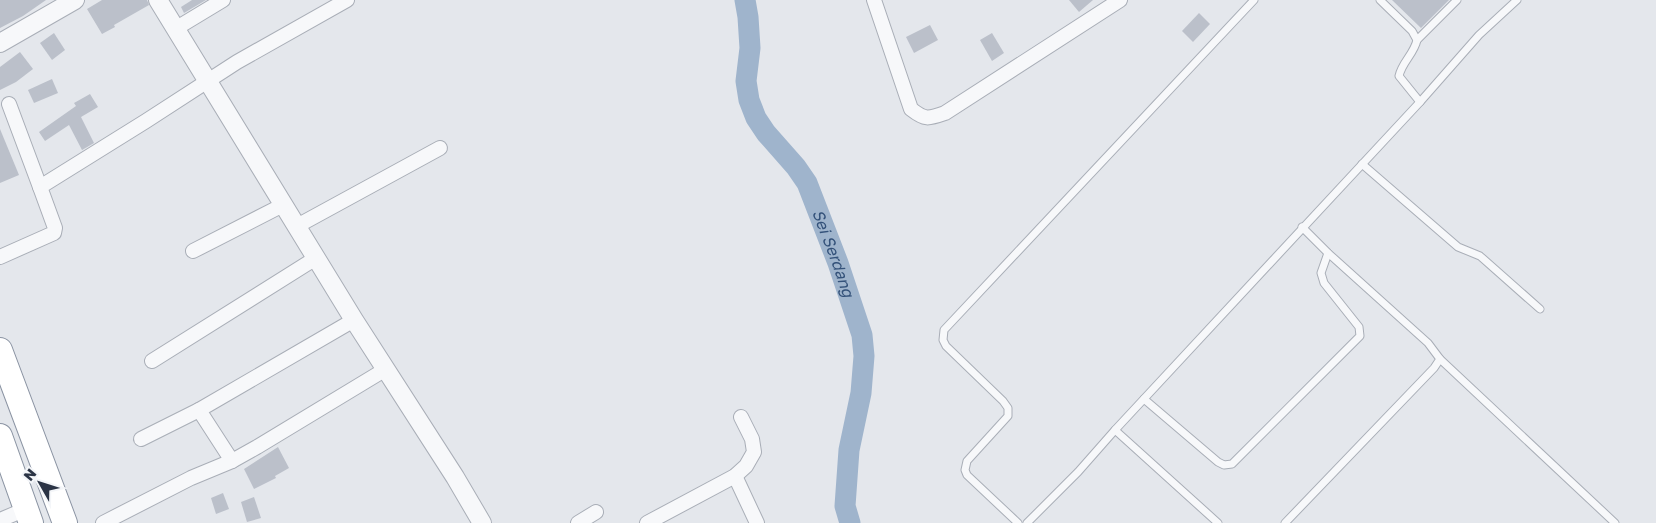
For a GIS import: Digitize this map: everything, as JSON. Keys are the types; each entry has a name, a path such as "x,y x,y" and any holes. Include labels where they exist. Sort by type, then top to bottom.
{"highway":[{"path":"0,350 64,523"},
{"path":"28,516 3,444 33,440"}],"street":[{"path":"0,43 75,0"},
{"path":"158,0 354,320 455,476 482,523"},
{"path":"175,29 223,0"},
{"path":"40,187 237,62 347,0"},
{"path":"874,0 911,108 921,117 930,118 945,113 1120,0"},
{"path":"0,257 54,233 55,228 10,104"},
{"path":"296,226 440,148"},
{"path":"193,250 283,205"},
{"path":"152,361 316,258"},
{"path":"141,439 199,410 354,320"},
{"path":"103,523 191,478 232,461 386,369"},
{"path":"199,410 232,461"},
{"path":"647,523 735,476 746,466 754,452 752,440 741,417"},
{"path":"735,476 757,523"},
{"path":"578,523 596,512"},
{"path":"0,520 28,516"}],"lane":[{"path":"1018,523 967,475 965,470 967,461 1008,416 1008,408 946,346 944,330 1254,0"},
{"path":"1380,0 1412,31 1417,40"},
{"path":"1420,102 1399,76 1401,66 1416,47 1417,40 1457,0"},
{"path":"1026,523 1078,472 1114,430 1420,102 1479,35 1517,0"},
{"path":"1362,164 1454,244 1480,256 1540,309"},
{"path":"1302,227 1328,253 1428,343 1440,359 1615,523"},
{"path":"1144,399 1218,462 1224,465 1232,464 1360,336 1359,327 1324,283 1321,274 1328,253"},
{"path":"1285,523 1434,368 1440,359"},
{"path":"1114,430 1218,523"}],"building":[{"path":"0,0 46,0 23,16 0,28"},
{"path":"102,0 147,0 149,5 102,34 87,9"},
{"path":"192,0 206,0 184,13 181,7"},
{"path":"1069,0 1093,0 1079,12"},
{"path":"1392,0 1449,0 1421,28"},
{"path":"1199,13 1210,24 1193,42 1182,31"},
{"path":"930,25 938,40 914,53 906,37"},
{"path":"54,33 65,50 52,60 40,43"},
{"path":"992,33 1004,53 992,61 980,40"},
{"path":"20,52 33,69 16,82 0,90 0,67"},
{"path":"52,79 58,93 34,103 28,90"},
{"path":"90,94 98,107 81,117 94,143 82,150 69,125 45,141 39,132 76,106 74,103"},
{"path":"0,129 19,175 0,183"},
{"path":"278,447 289,468 275,476 276,478 254,489 244,469"},
{"path":"223,493 229,509 216,514 211,498"},
{"path":"254,497 261,518 247,522 241,502"}],"waterway":[{"name":"Sei Serdang","path":"745,0 750,48 746,81 749,100 756,118 766,133 796,167 807,183 838,263 862,335 864,356 861,393 849,450 845,506 850,523"}]}
